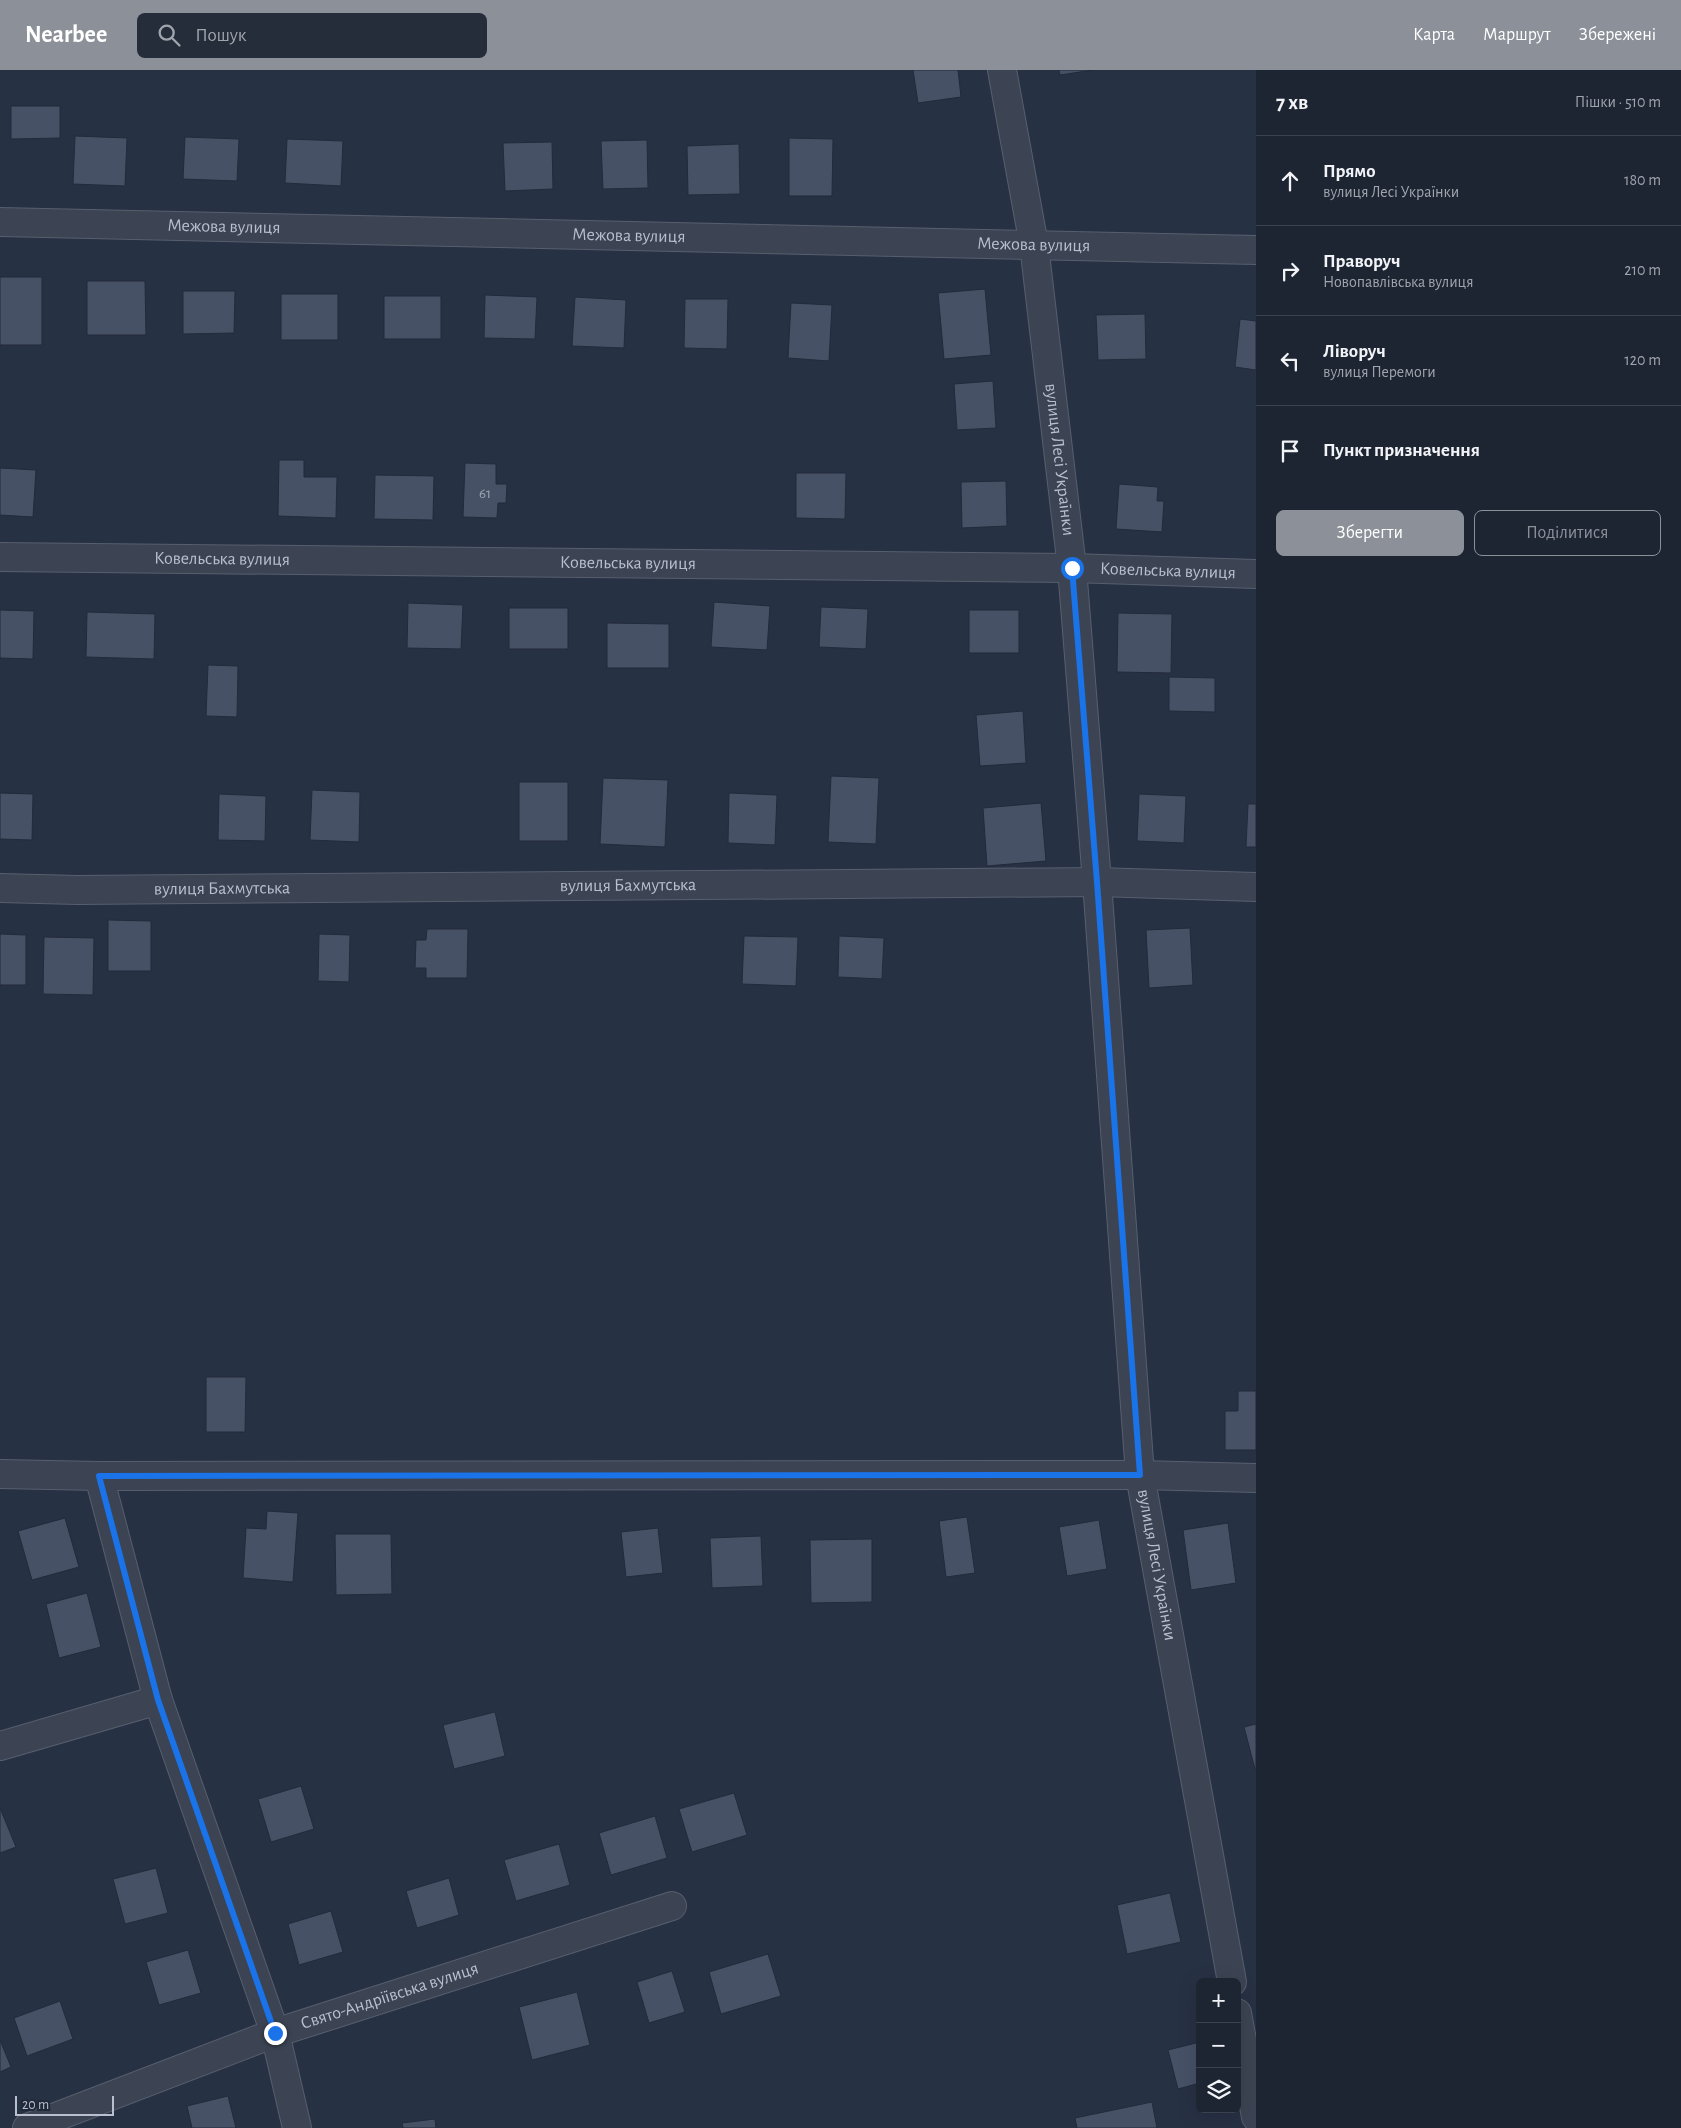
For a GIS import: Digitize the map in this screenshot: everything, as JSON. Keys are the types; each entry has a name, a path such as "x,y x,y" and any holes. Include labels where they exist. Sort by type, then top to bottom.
{"street":[{"name":"вулиця Лесі Українки","path":"1002,70 1034,245 1072,568 1140,1475 1231,1978"},
{"name":"Межова вулиця","path":"0,222 1256,250"},
{"name":"Ковельська вулиця","path":"0,557 1072,568 1256,574"},
{"name":"вулиця Бахмутська","path":"0,888 87,890 1097,882 1256,887"},
{"path":"0,1474 99,1476 1140,1475 1256,1478"},
{"path":"99,1476 158,1700 275,2033 297,2128"},
{"path":"0,1746 158,1700"},
{"name":"Свято-Андріївська вулиця","path":"27,2128 275,2033 672,1906"},
{"path":"1239,2023 1256,2117"}],"building":[{"path":"913,70 958,70 961,97 918,103"},
{"path":"1059,70 1093,70 1060,75"},
{"path":"11,106 60,106 60,138 11,139"},
{"path":"75,136 127,138 125,186 73,184"},
{"path":"185,137 239,139 237,181 183,179"},
{"path":"789,138 833,139 832,196 789,196"},
{"path":"287,139 343,141 341,186 285,183"},
{"path":"647,140 648,188 603,189 601,141"},
{"path":"552,142 553,189 505,191 503,143"},
{"path":"739,144 740,194 688,195 687,146"},
{"path":"0,277 42,277 42,345 0,345"},
{"path":"87,281 145,281 146,335 87,335"},
{"path":"985,289 991,355 944,359 938,293"},
{"path":"183,291 235,291 234,333 183,334"},
{"path":"281,294 338,294 338,340 281,340"},
{"path":"485,295 537,297 535,339 484,338"},
{"path":"384,296 441,296 441,339 384,339"},
{"path":"575,297 626,300 624,348 572,346"},
{"path":"685,299 728,299 727,349 684,348"},
{"path":"791,303 832,305 829,361 788,358"},
{"path":"1145,314 1146,359 1098,360 1096,315"},
{"path":"1240,319 1256,321 1256,370 1235,367"},
{"path":"993,381 996,428 957,430 954,384"},
{"path":"279,460 304,460 304,477 337,477 336,518 278,516"},
{"path":"465,463 496,464 496,484 507,484 506,503 498,503 497,518 463,517"},
{"path":"0,468 36,470 33,517 0,515"},
{"path":"796,473 846,473 845,519 796,518"},
{"path":"375,475 434,476 433,520 374,519"},
{"path":"1006,481 1007,526 962,528 961,482"},
{"path":"1119,484 1158,487 1157,501 1164,501 1162,532 1116,529"},
{"path":"714,602 770,606 767,650 711,647"},
{"path":"408,603 463,605 461,649 407,648"},
{"path":"821,607 868,609 866,649 819,647"},
{"path":"509,608 568,608 568,649 509,649"},
{"path":"0,610 34,611 33,659 0,658"},
{"path":"969,610 1019,610 1019,653 969,653"},
{"path":"87,612 155,614 154,659 86,657"},
{"path":"1118,613 1172,614 1171,673 1117,672"},
{"path":"607,623 669,624 669,668 607,668"},
{"path":"208,665 238,666 237,717 206,716"},
{"path":"1169,677 1215,678 1215,712 1169,711"},
{"path":"1023,711 1026,763 980,766 976,715"},
{"path":"831,776 879,778 876,844 828,842"},
{"path":"603,778 668,780 665,847 600,844"},
{"path":"519,782 568,782 568,841 519,841"},
{"path":"312,790 360,792 359,842 310,840"},
{"path":"0,793 33,794 32,840 0,839"},
{"path":"729,793 777,795 775,845 728,843"},
{"path":"219,794 266,796 265,841 218,840"},
{"path":"1139,794 1186,796 1184,843 1137,841"},
{"path":"1041,803 1046,861 987,866 983,808"},
{"path":"1248,804 1256,804 1256,847 1246,847"},
{"path":"108,920 151,921 151,971 108,971"},
{"path":"1190,928 1193,985 1149,988 1146,930"},
{"path":"427,929 468,929 467,978 426,978 426,968 415,968 416,940 426,940"},
{"path":"0,934 26,935 26,985 0,985"},
{"path":"319,934 350,935 349,982 318,981"},
{"path":"744,936 798,937 796,986 742,984"},
{"path":"839,936 884,938 882,979 838,977"},
{"path":"44,937 94,938 93,995 43,994"},
{"path":"206,1377 246,1377 245,1432 206,1432"},
{"path":"1238,1391 1256,1391 1256,1450 1225,1450 1225,1411 1238,1411"},
{"path":"267,1511 298,1513 293,1582 243,1578 246,1528 266,1529"},
{"path":"967,1517 975,1573 946,1577 939,1521"},
{"path":"65,1518 79,1567 32,1580 18,1531"},
{"path":"1099,1520 1107,1569 1067,1576 1059,1527"},
{"path":"1228,1523 1236,1583 1191,1590 1183,1530"},
{"path":"658,1528 663,1573 626,1577 621,1532"},
{"path":"335,1534 391,1534 392,1594 336,1595"},
{"path":"761,1536 763,1586 712,1588 710,1538"},
{"path":"872,1539 872,1602 811,1603 810,1540"},
{"path":"87,1593 101,1647 59,1658 46,1604"},
{"path":"495,1712 505,1756 454,1769 443,1725"},
{"path":"1256,1724 1256,1768 1255,1769 1244,1727"},
{"path":"301,1786 314,1829 271,1842 258,1799"},
{"path":"734,1793 747,1835 692,1852 679,1809"},
{"path":"0,1808 16,1847 0,1853"},
{"path":"655,1816 667,1858 611,1875 599,1833"},
{"path":"559,1844 570,1885 516,1901 504,1860"},
{"path":"156,1868 168,1913 125,1924 113,1879"},
{"path":"449,1878 459,1915 417,1928 406,1891"},
{"path":"1170,1893 1181,1942 1127,1954 1117,1905"},
{"path":"331,1911 343,1952 299,1965 288,1924"},
{"path":"188,1950 201,1993 159,2005 146,1962"},
{"path":"768,1954 781,1996 721,2014 709,1972"},
{"path":"672,1971 685,2012 649,2023 637,1982"},
{"path":"577,1992 590,2045 532,2060 519,2007"},
{"path":"60,2001 73,2039 27,2056 14,2018"},
{"path":"0,2040 11,2067 0,2072"},
{"path":"1196,2043 1196,2084 1178,2089 1168,2050"},
{"path":"228,2096 236,2128 192,2128 187,2106"},
{"path":"1152,2102 1157,2128 1077,2128 1075,2118"},
{"path":"435,2119 436,2128 403,2128 402,2123"}],"route":[{"path":"275,2033 158,1700 99,1476 1140,1475 1072,568"}]}
